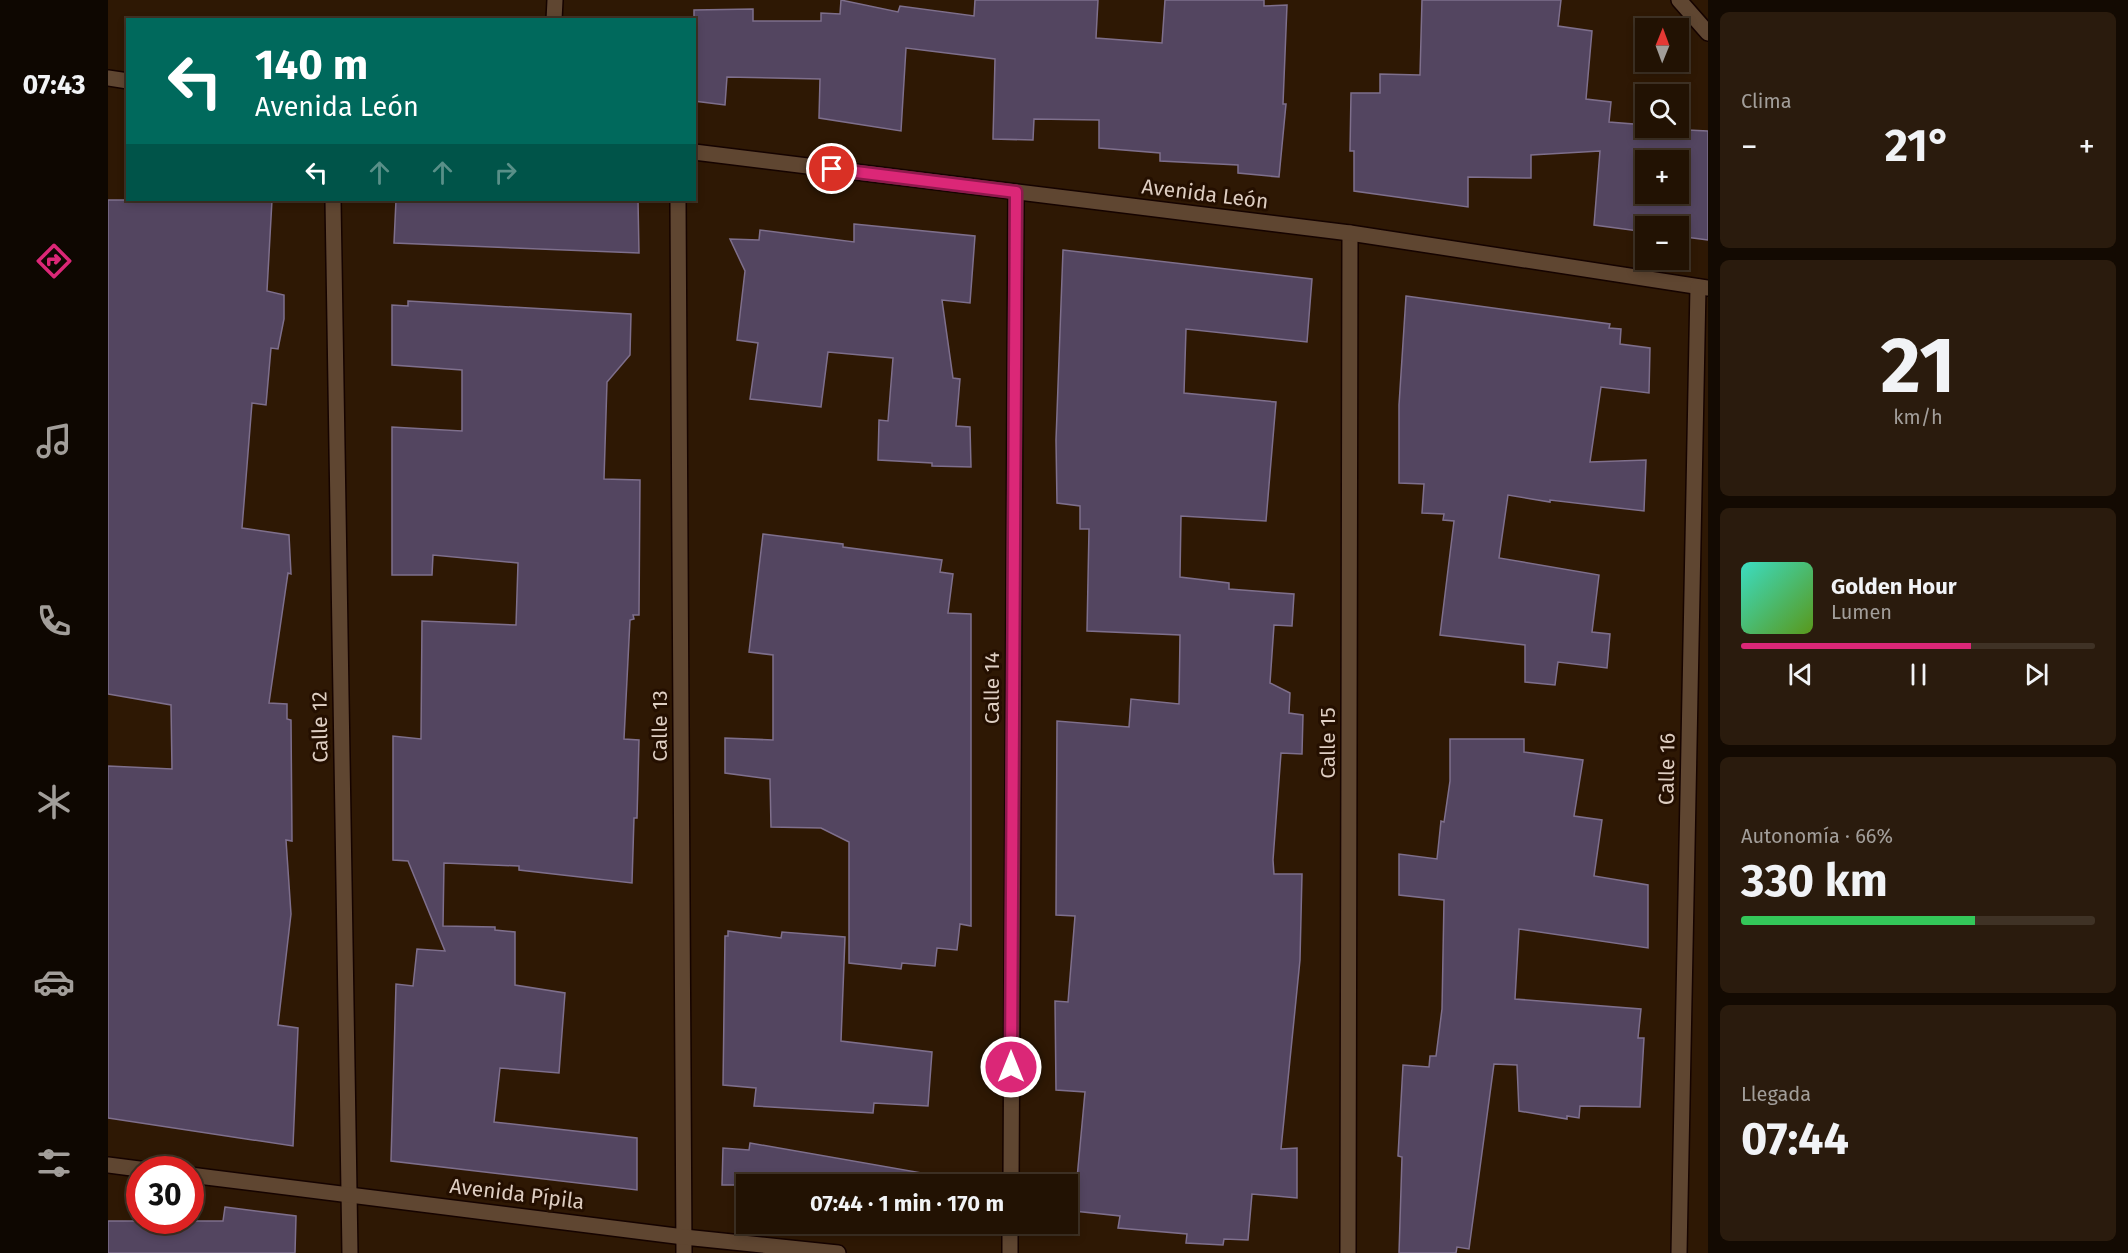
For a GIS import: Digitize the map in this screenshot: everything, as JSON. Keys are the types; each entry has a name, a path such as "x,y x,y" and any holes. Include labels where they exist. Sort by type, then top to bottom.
{"street":[{"path":"554,18 555,0"},
{"path":"1679,0 1708,33"},
{"path":"108,78 126,81"},
{"name":"Avenida León","path":"696,152 1350,233 1703,288"},
{"name":"Calle 14","path":"1011,1174 1016,192"},
{"name":"Calle 12","path":"333,201 350,1253"},
{"name":"Calle 13","path":"678,201 684,1253"},
{"name":"Calle 15","path":"1348,1253 1350,233"},
{"name":"Calle 16","path":"1679,1253 1703,288"},
{"path":"108,1166 126,1168"},
{"name":"Avenida Pípila","path":"204,1177 684,1237 838,1253"},
{"path":"1010,1234 1010,1253"}],"building":[{"path":"841,0 898,12 900,6 974,16 975,0 1098,0 1096,38 1162,43 1165,0 1264,0 1264,6 1287,5 1283,104 1286,104 1279,177 1238,173 1238,165 1160,161 1160,153 1099,148 1099,120 1034,119 1033,140 993,139 995,59 906,48 901,131 819,118 820,79 727,77 725,105 696,101 696,18 694,18 694,10 753,9 753,21 821,21 821,13 840,14"},
{"path":"1422,0 1561,0 1558,26 1592,31 1586,99 1611,102 1609,122 1635,124 1635,138 1689,138 1689,130 1708,131 1708,240 1689,237 1689,216 1635,216 1635,231 1594,225 1600,151 1531,155 1531,178 1468,177 1468,207 1354,191 1354,151 1350,151 1351,93 1380,93 1380,74 1420,75"},
{"path":"108,200 272,201 267,291 284,295 284,319 278,349 271,348 266,405 252,403 242,528 289,535 291,574 288,573 269,703 287,704 287,719 291,720 292,841 286,840 291,914 278,1025 298,1028 293,1146 108,1118 108,766 172,769 171,705 108,694"},
{"path":"396,201 638,201 639,253 394,243"},
{"path":"854,224 975,236 970,303 942,300 953,378 960,379 956,426 970,427 971,467 932,466 932,463 878,460 879,420 888,421 893,358 828,352 821,407 750,399 758,343 737,340 745,271 730,239 759,240 760,230 854,242"},
{"path":"1063,250 1312,279 1307,342 1186,329 1184,393 1276,402 1266,521 1181,516 1180,577 1229,583 1229,589 1294,594 1292,626 1274,625 1270,683 1290,693 1289,713 1303,715 1302,754 1281,753 1273,860 1274,874 1302,874 1300,960 1281,1149 1297,1148 1297,1198 1252,1194 1248,1240 1224,1239 1223,1245 1186,1243 1187,1234 1118,1228 1120,1216 1078,1211 1077,1174 1085,1092 1056,1090 1055,1001 1068,1002 1075,916 1056,915 1057,721 1129,727 1131,699 1179,704 1180,635 1087,631 1089,529 1080,529 1080,506 1057,503 1056,440"},
{"path":"1406,296 1610,324 1609,328 1621,329 1620,344 1650,348 1649,393 1601,387 1590,462 1646,460 1644,511 1550,500 1550,502 1508,495 1499,558 1599,575 1592,632 1610,634 1607,668 1558,662 1555,685 1525,682 1525,645 1440,635 1454,521 1443,520 1444,514 1422,513 1424,484 1399,483 1399,405"},
{"path":"408,301 631,314 630,355 607,382 604,479 640,480 639,615 633,615 634,619 630,620 624,739 639,740 637,818 634,818 632,883 519,870 519,866 444,863 443,926 495,927 495,930 515,932 515,985 565,993 559,1073 500,1068 494,1122 637,1138 637,1190 391,1161 396,984 413,986 417,949 445,951 408,861 393,860 393,736 421,739 422,621 516,625 518,563 433,555 432,575 392,575 392,427 462,431 462,370 392,365 392,305 408,306"},
{"path":"763,534 942,560 940,572 953,574 948,613 971,614 971,926 960,924 957,950 937,948 935,966 902,963 901,969 849,963 849,842 821,828 771,827 770,779 725,773 725,738 773,740 773,655 749,652"},
{"path":"1450,739 1524,739 1524,752 1583,760 1574,816 1602,820 1594,876 1648,885 1648,948 1519,929 1515,999 1641,1009 1638,1038 1644,1038 1640,1107 1580,1106 1579,1118 1567,1116 1567,1119 1519,1111 1517,1065 1494,1064 1469,1249 1457,1247 1456,1253 1399,1253 1402,1157 1398,1156 1403,1065 1429,1067 1430,1056 1436,1056 1442,1009 1444,900 1399,895 1399,854 1437,859 1441,821 1444,822 1450,781"},
{"path":"728,931 781,938 782,932 845,937 841,1041 932,1052 928,1106 874,1103 873,1113 754,1106 756,1088 723,1085 725,936 728,936"},
{"path":"750,1143 928,1174 736,1174 736,1185 722,1185 723,1148 749,1150"},
{"path":"225,1207 296,1216 295,1253 108,1253 108,1221 126,1221 126,1234 204,1234 204,1221 223,1221"}],"route":[{"path":"832,169 1016,192 1011,1067"}]}
